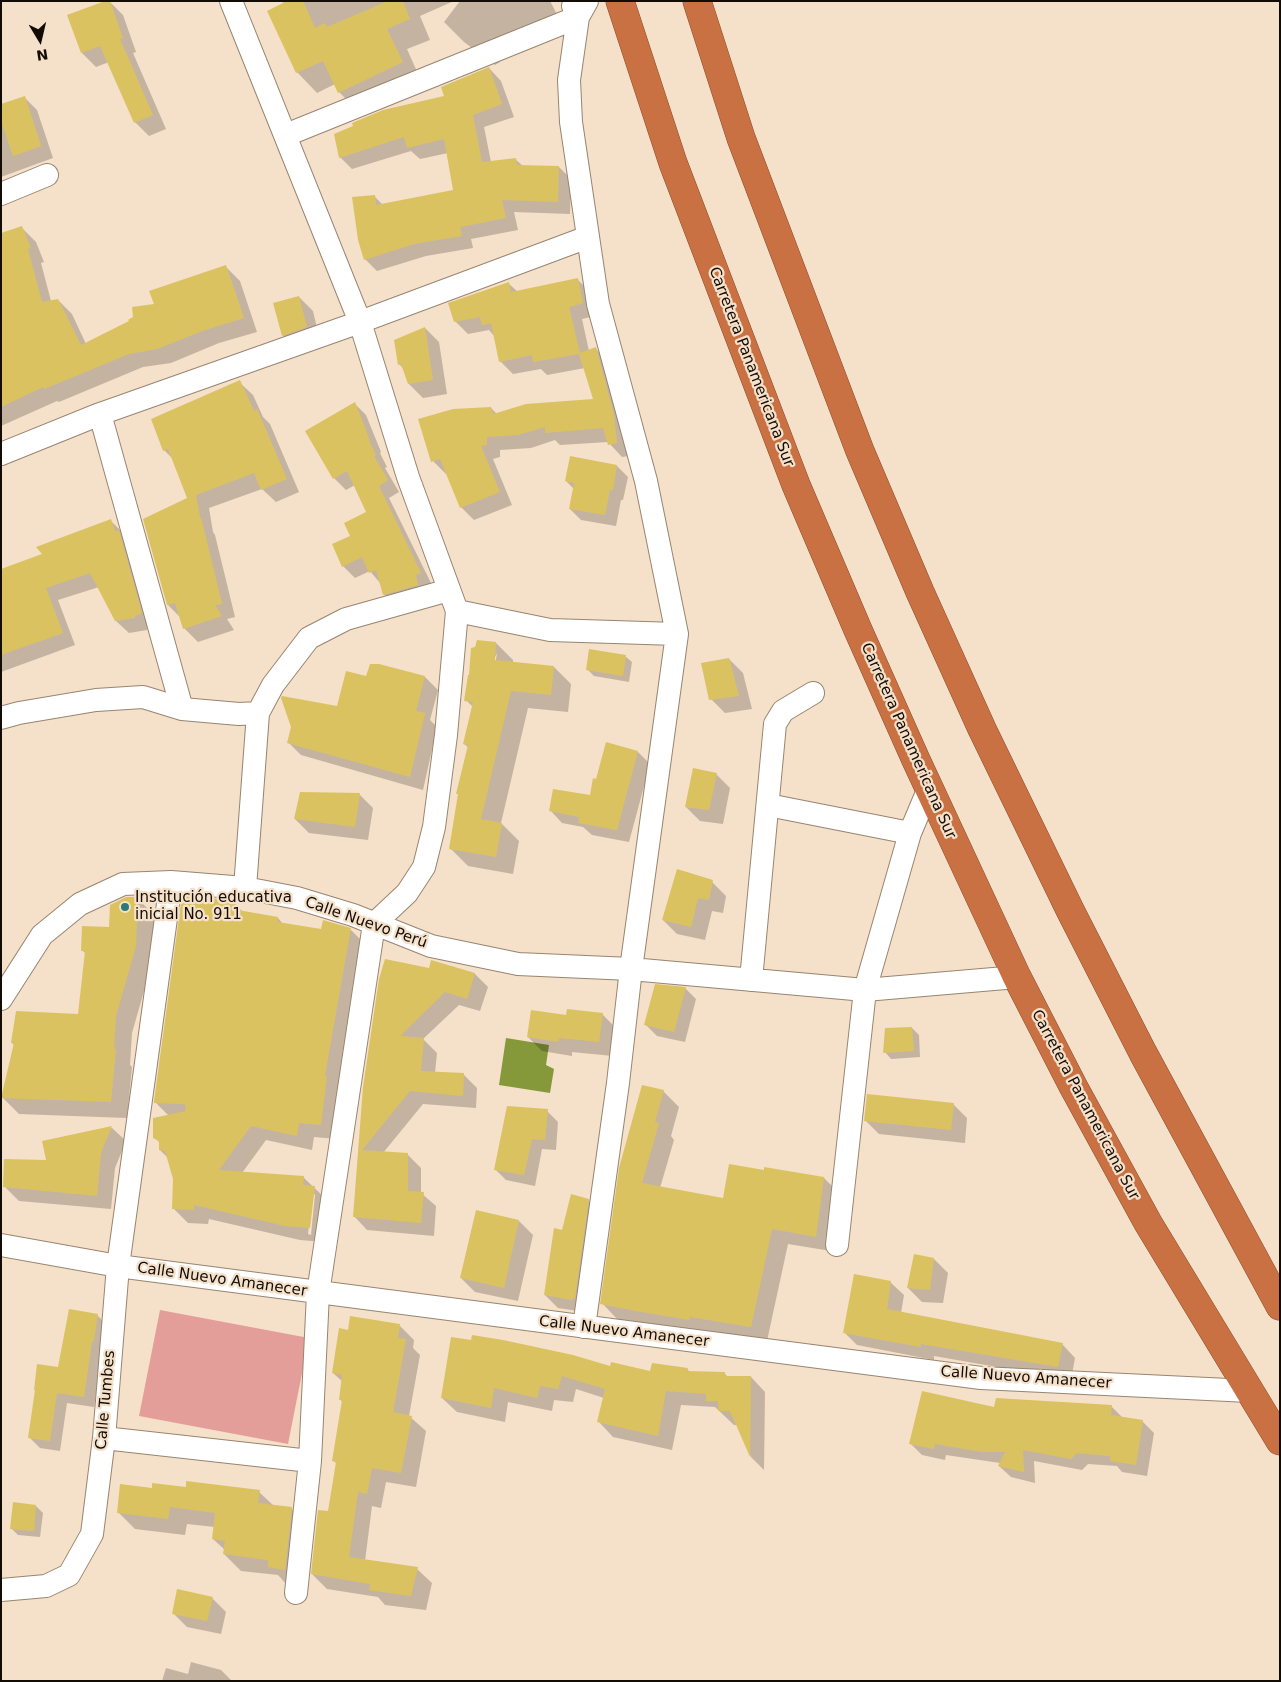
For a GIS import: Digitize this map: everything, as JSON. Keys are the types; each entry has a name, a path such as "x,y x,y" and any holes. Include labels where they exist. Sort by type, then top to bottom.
{"highway":[{"name":"Carretera Panamericana Sur","path":"620,1 673,163 796,485 858,630 929,788 1017,977 1073,1086 1148,1223 1280,1441"},
{"path":"697,1 741,138 860,451 920,592 982,729 1070,910 1161,1087 1280,1306"}],"street":[{"path":"231,1 360,322 408,477 457,611 443,762 434,827 424,867 407,893 374,924 318,1293 310,1462 296,1593"},
{"path":"286,135 579,6"},
{"path":"579,6 569,101 598,304 646,481 677,634 584,1327"},
{"path":"1,194 47,175"},
{"path":"1,454 100,414 360,322 588,237"},
{"path":"100,414 182,709"},
{"path":"245,888 258,713 272,685 309,638 346,619 449,590"},
{"path":"457,611 550,630 677,634"},
{"path":"751,980 775,724 783,711 813,693"},
{"path":"1,718 19,713 96,700 143,697 182,709 239,714 258,713"},
{"path":"837,1245 865,990 910,833 929,788"},
{"path":"768,805 910,833"},
{"name":"Calle Nuevo Perú","path":"1,999 42,935 80,904 123,884 171,882 245,888 297,898 353,915 431,946 518,964 631,969 865,990 1017,977"},
{"name":"Calle Tumbes","path":"1,1590 46,1586 69,1575 92,1534 104,1438 118,1266 171,882"},
{"name":"Calle Nuevo Amanecer","path":"1,1245 118,1266 981,1378 1249,1391"},
{"path":"104,1438 310,1462"}],"shaded area":[{"path":"506,1038 549,1045 546,1065 554,1069 550,1093 499,1085"},
{"path":"160,1310 309,1338 288,1444 139,1416"}],"building":[{"path":"105,1 110,1 123,38 120,39 153,115 134,123 100,46 81,53 67,15"},
{"path":"287,1 303,1 315,28 325,23 327,27 388,1 403,1 410,19 387,29 403,62 338,93 323,61 296,73 267,11"},
{"path":"489,67 502,104 473,115 482,162 516,158 517,165 559,166 558,202 502,200 506,218 460,227 462,236 414,244 364,260 358,240 352,197 375,195 376,205 453,190 444,139 407,148 404,137 339,158 334,134 353,126 352,123 383,110 444,96 441,87"},
{"path":"25,96 41,146 13,156 1,121 1,104"},
{"path":"22,226 31,248 28,249 42,302 58,299 81,345 129,321 133,317 132,307 154,304 149,291 226,265 244,318 205,330 157,349 129,354 44,389 43,387 1,407 1,233"},
{"path":"578,278 583,303 569,307 580,353 596,347 614,415 617,443 608,445 603,428 545,433 545,427 518,435 487,437 487,445 481,446 500,492 460,508 440,459 431,462 418,419 453,409 491,407 493,414 526,404 593,399 579,354 533,362 532,355 499,362 491,323 482,325 480,317 454,322 448,303 509,282 511,292"},
{"path":"299,296 307,327 282,336 273,303"},
{"path":"425,327 433,380 408,384 401,364 398,365 394,340"},
{"path":"240,380 254,411 257,409 287,479 261,490 254,473 196,495 222,604 215,605 222,616 183,629 175,603 167,605 143,519 187,498 168,449 163,451 151,419"},
{"path":"355,402 376,455 374,456 388,480 379,486 421,573 416,575 418,585 383,595 376,570 369,573 362,557 342,567 332,544 350,536 344,523 366,512 347,471 333,479 305,431"},
{"path":"570,456 617,465 613,490 610,490 605,515 569,509 574,483 565,481"},
{"path":"111,519 115,531 119,530 142,613 135,616 135,618 115,621 90,573 46,588 63,633 1,655 1,569 42,554 36,547"},
{"path":"477,640 496,642 495,660 554,666 551,695 511,691 481,819 502,823 496,857 449,849 458,794 456,794 468,745 463,744 473,702 464,701 469,675 471,648 475,647"},
{"path":"589,649 626,655 623,676 586,670"},
{"path":"729,658 739,696 709,700 701,663"},
{"path":"370,664 379,664 425,676 416,711 425,713 410,777 287,743 291,727 281,698 282,696 337,706 346,671 366,676"},
{"path":"606,742 638,751 617,830 578,823 579,817 549,811 553,789 590,795 593,778 596,779"},
{"path":"693,768 717,773 709,810 685,807"},
{"path":"300,792 360,793 355,827 294,819"},
{"path":"677,869 713,880 709,900 698,898 691,927 662,920"},
{"path":"182,896 234,900 232,909 278,917 278,922 321,929 323,920 351,928 325,1075 327,1076 321,1125 299,1123 297,1136 251,1126 219,1170 304,1176 303,1185 315,1186 310,1228 285,1226 194,1205 194,1210 172,1209 173,1179 165,1151 159,1150 159,1141 153,1138 153,1118 186,1111 185,1104 154,1103"},
{"path":"126,897 138,897 136,946 116,1016 114,1049 116,1049 111,1102 1,1098 14,1043 11,1043 16,1011 78,1014 85,951 81,951 82,926 109,927 110,905"},
{"path":"385,959 429,968 431,960 475,973 467,999 445,992 400,1036 424,1038 421,1071 464,1073 463,1096 410,1091 362,1150 408,1153 408,1191 424,1192 421,1223 353,1217 363,1087 379,979"},
{"path":"655,984 686,987 674,1032 644,1025"},
{"path":"567,1009 603,1013 599,1042 559,1038 558,1042 527,1037 531,1010 566,1015"},
{"path":"912,1027 914,1051 883,1053 885,1028"},
{"path":"642,1085 664,1090 655,1122 659,1123 642,1183 723,1198 729,1164 764,1170 764,1167 824,1177 816,1237 772,1229 751,1327 690,1317 690,1320 600,1304 619,1168"},
{"path":"867,1094 954,1103 951,1130 864,1121"},
{"path":"507,1106 548,1109 545,1140 532,1139 524,1175 494,1170"},
{"path":"112,1126 101,1153 97,1196 3,1187 4,1159 46,1160 42,1141"},
{"path":"571,1194 589,1199 575,1298 572,1300 544,1295 554,1228 562,1230"},
{"path":"476,1210 519,1220 504,1288 460,1278"},
{"path":"914,1254 934,1258 930,1290 907,1288"},
{"path":"854,1274 891,1281 887,1309 1063,1343 1058,1367 921,1344 921,1347 843,1333"},
{"path":"69,1309 98,1314 84,1397 57,1393 50,1441 28,1438 37,1364 58,1367"},
{"path":"350,1316 400,1324 398,1338 406,1339 393,1412 412,1416 401,1473 372,1468 367,1494 358,1492 349,1557 418,1567 411,1596 369,1590 370,1584 311,1574 318,1510 328,1511 336,1462 332,1461 342,1400 339,1400 342,1375 332,1373 339,1328 348,1330"},
{"path":"472,1335 573,1355 610,1366 611,1362 650,1371 652,1363 688,1368 687,1371 725,1372 725,1376 751,1376 750,1457 730,1411 718,1411 718,1401 706,1401 706,1394 666,1391 658,1436 597,1422 605,1389 562,1376 558,1389 540,1386 537,1398 494,1388 491,1408 441,1398 451,1337 471,1340"},
{"path":"922,1391 994,1407 996,1398 1112,1405 1111,1415 1143,1420 1136,1465 1110,1461 1110,1456 1077,1453 1071,1459 1023,1450 1024,1472 998,1466 1005,1452 982,1452 935,1444 934,1449 909,1444"},
{"path":"186,1481 260,1490 258,1503 292,1507 285,1570 268,1567 268,1560 223,1554 225,1541 212,1539 215,1513 170,1507 168,1519 117,1513 120,1484 152,1488 152,1483 186,1487"},
{"path":"13,1502 36,1505 34,1531 10,1529"},
{"path":"177,1589 213,1597 207,1621 172,1614"}],"place":[{"name":"Institución educativa inicial No. 911","path":"125,907"}]}
